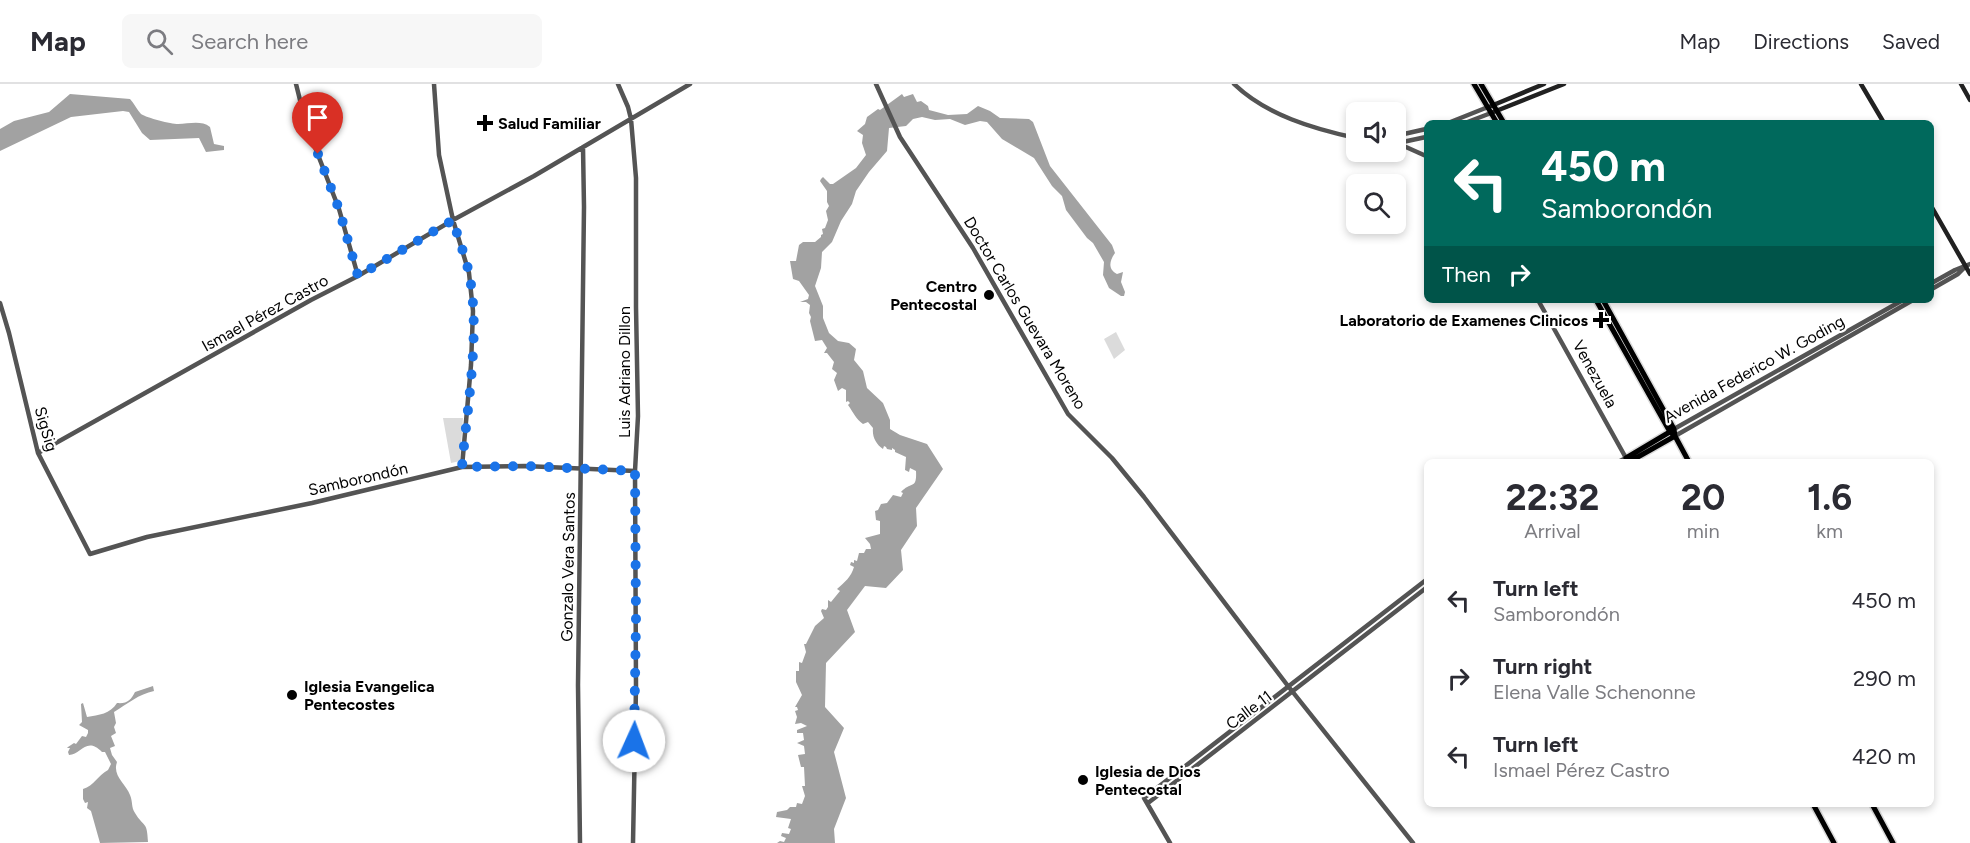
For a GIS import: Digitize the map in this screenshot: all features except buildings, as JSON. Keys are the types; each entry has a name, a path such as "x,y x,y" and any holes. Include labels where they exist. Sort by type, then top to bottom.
{"main road":[{"path":"1474,84 1501,120"},
{"path":"1481,84 1496,120"},
{"path":"1492,109 1544,84"},
{"path":"1492,109 1564,84"},
{"path":"1862,84 1882,120"},
{"path":"1961,84 1970,100"},
{"path":"1934,211 1968,266 1970,274"},
{"path":"1598,303 1673,432"},
{"path":"1605,303 1687,459"},
{"name":"Avenida Federico W. Goding","path":"1629,459 1673,432"},
{"path":"1815,807 1834,843"},
{"path":"1874,807 1893,843"}],"street":[{"path":"296,84 306,124 339,209 358,276"},
{"path":"434,84 439,155 453,220 469,273 473,311 471,365 462,467"},
{"name":"Luis Adriano Dillon","path":"618,84 631,119 636,178 638,417 635,471 636,654 633,843"},
{"name":"Ismael Pérez Castro","path":"38,453 291,311 358,276 690,84"},
{"name":"Doctor Carlos Guevara Moreno","path":"876,84 900,137 973,248 1068,414 1112,458 1144,497 1288,686 1413,843"},
{"path":"1234,84 1254,99 1294,120 1346,136"},
{"path":"1457,120 1492,109"},
{"path":"1471,120 1492,109"},
{"path":"1406,134 1424,129"},
{"path":"1406,141 1424,136"},
{"name":"Gonzalo Vera Santos","path":"580,843 583,147"},
{"path":"1406,147 1424,155"},
{"path":"1934,282 1968,266"},
{"path":"1934,288 1968,266"},
{"name":"SigSig","path":"0,303 38,453 90,554"},
{"name":"Venezuela","path":"1540,303 1626,459"},
{"name":"Avenida Federico W. Goding","path":"1673,432 1898,303"},
{"name":"Avenida Federico W. Goding","path":"1673,432 1908,303"},
{"name":"Samborondón","path":"90,554 147,537 312,503 462,467 635,471"},
{"path":"1170,843 1146,800 1288,686 1424,582"},
{"path":"1293,692 1424,590"},
{"name":"Calle 11","path":"1217,745 1293,692"}],"shaded area":[{"path":"70,94 130,99 141,114 148,117 175,124 206,125 210,127 214,144 224,146 224,150 206,152 199,138 150,140 142,133 129,112 123,111 71,117 0,151 0,129 14,121 49,112"},
{"path":"902,94 904,97 913,94 917,102 921,101 928,106 929,110 948,115 967,114 978,106 1000,118 1029,119 1033,122 1050,166 1112,245 1115,253 1111,267 1117,274 1123,272 1121,282 1125,292 1124,296 1121,296 1109,288 1103,275 1104,262 1093,243 1066,210 1062,196 1052,186 1034,158 1002,139 987,122 980,121 965,125 950,119 935,120 922,117 913,119 906,126 889,128 887,151 856,191 852,204 841,221 832,242 822,252 821,268 815,286 823,306 823,318 829,333 838,341 849,343 856,349 854,360 863,371 867,388 883,403 890,420 890,429 900,435 927,444 943,469 916,508 917,526 901,550 903,570 886,588 865,586 847,610 855,632 826,663 825,707 844,728 834,752 846,798 834,829 835,843 777,843 784,842 786,838 781,836 782,833 789,834 791,819 776,817 777,812 796,807 797,803 802,804 805,796 802,786 805,786 804,767 801,767 798,755 805,754 804,746 797,743 804,740 803,733 797,733 797,730 807,726 801,723 795,724 797,717 795,711 798,710 795,707 802,695 796,682 796,671 799,671 799,662 802,663 806,652 804,644 815,626 824,618 821,611 828,607 828,600 831,602 840,591 837,589 851,574 854,567 850,565 851,562 857,561 859,553 871,549 865,538 880,534 880,521 876,520 875,511 881,504 887,503 893,495 901,497 903,493 901,492 914,483 916,477 916,471 910,468 909,472 905,470 906,457 892,448 892,450 887,449 884,446 883,449 878,445 873,428 868,422 863,424 856,418 848,405 850,403 846,402 846,390 842,388 838,391 834,380 837,373 832,369 834,362 827,353 824,353 827,348 822,340 815,341 810,321 810,305 800,302 808,299 809,295 799,281 793,279 790,261 796,261 799,245 803,242 815,242 823,234 822,229 825,228 828,220 826,211 829,206 827,191 821,179 823,177 833,184 856,168 866,155 862,143 863,135 857,131 865,124 867,117"},
{"path":"1116,332 1125,350 1114,359 1104,339"},
{"path":"443,418 463,418 460,461 451,463"},
{"path":"153,686 154,691 138,697 114,712 116,733 111,736 115,746 110,748 117,762 116,772 130,795 134,811 146,827 148,842 100,843 91,811 87,808 88,802 85,803 83,799 83,789 108,770 111,764 105,752 92,746 69,755 70,748 67,748 76,744 82,736 86,737 88,733 88,730 79,725 82,722 81,704 83,703 87,717 100,715 111,710 117,703 128,701 135,692"}],"place":[{"name":"Salud Familiar","path":"485,123"},
{"name":"Centro Pentecostal","path":"989,295"},
{"name":"Laboratorio de Examenes Clinicos","path":"1601,320"},
{"name":"Iglesia Evangelica Pentecostes","path":"292,695"},
{"name":"Iglesia de Dios Pentecostal","path":"1083,780"}],"route":[{"path":"318,154 339,209 358,276 453,220 469,273 473,311 471,365 462,467 525,466 635,471 634,741"}]}
